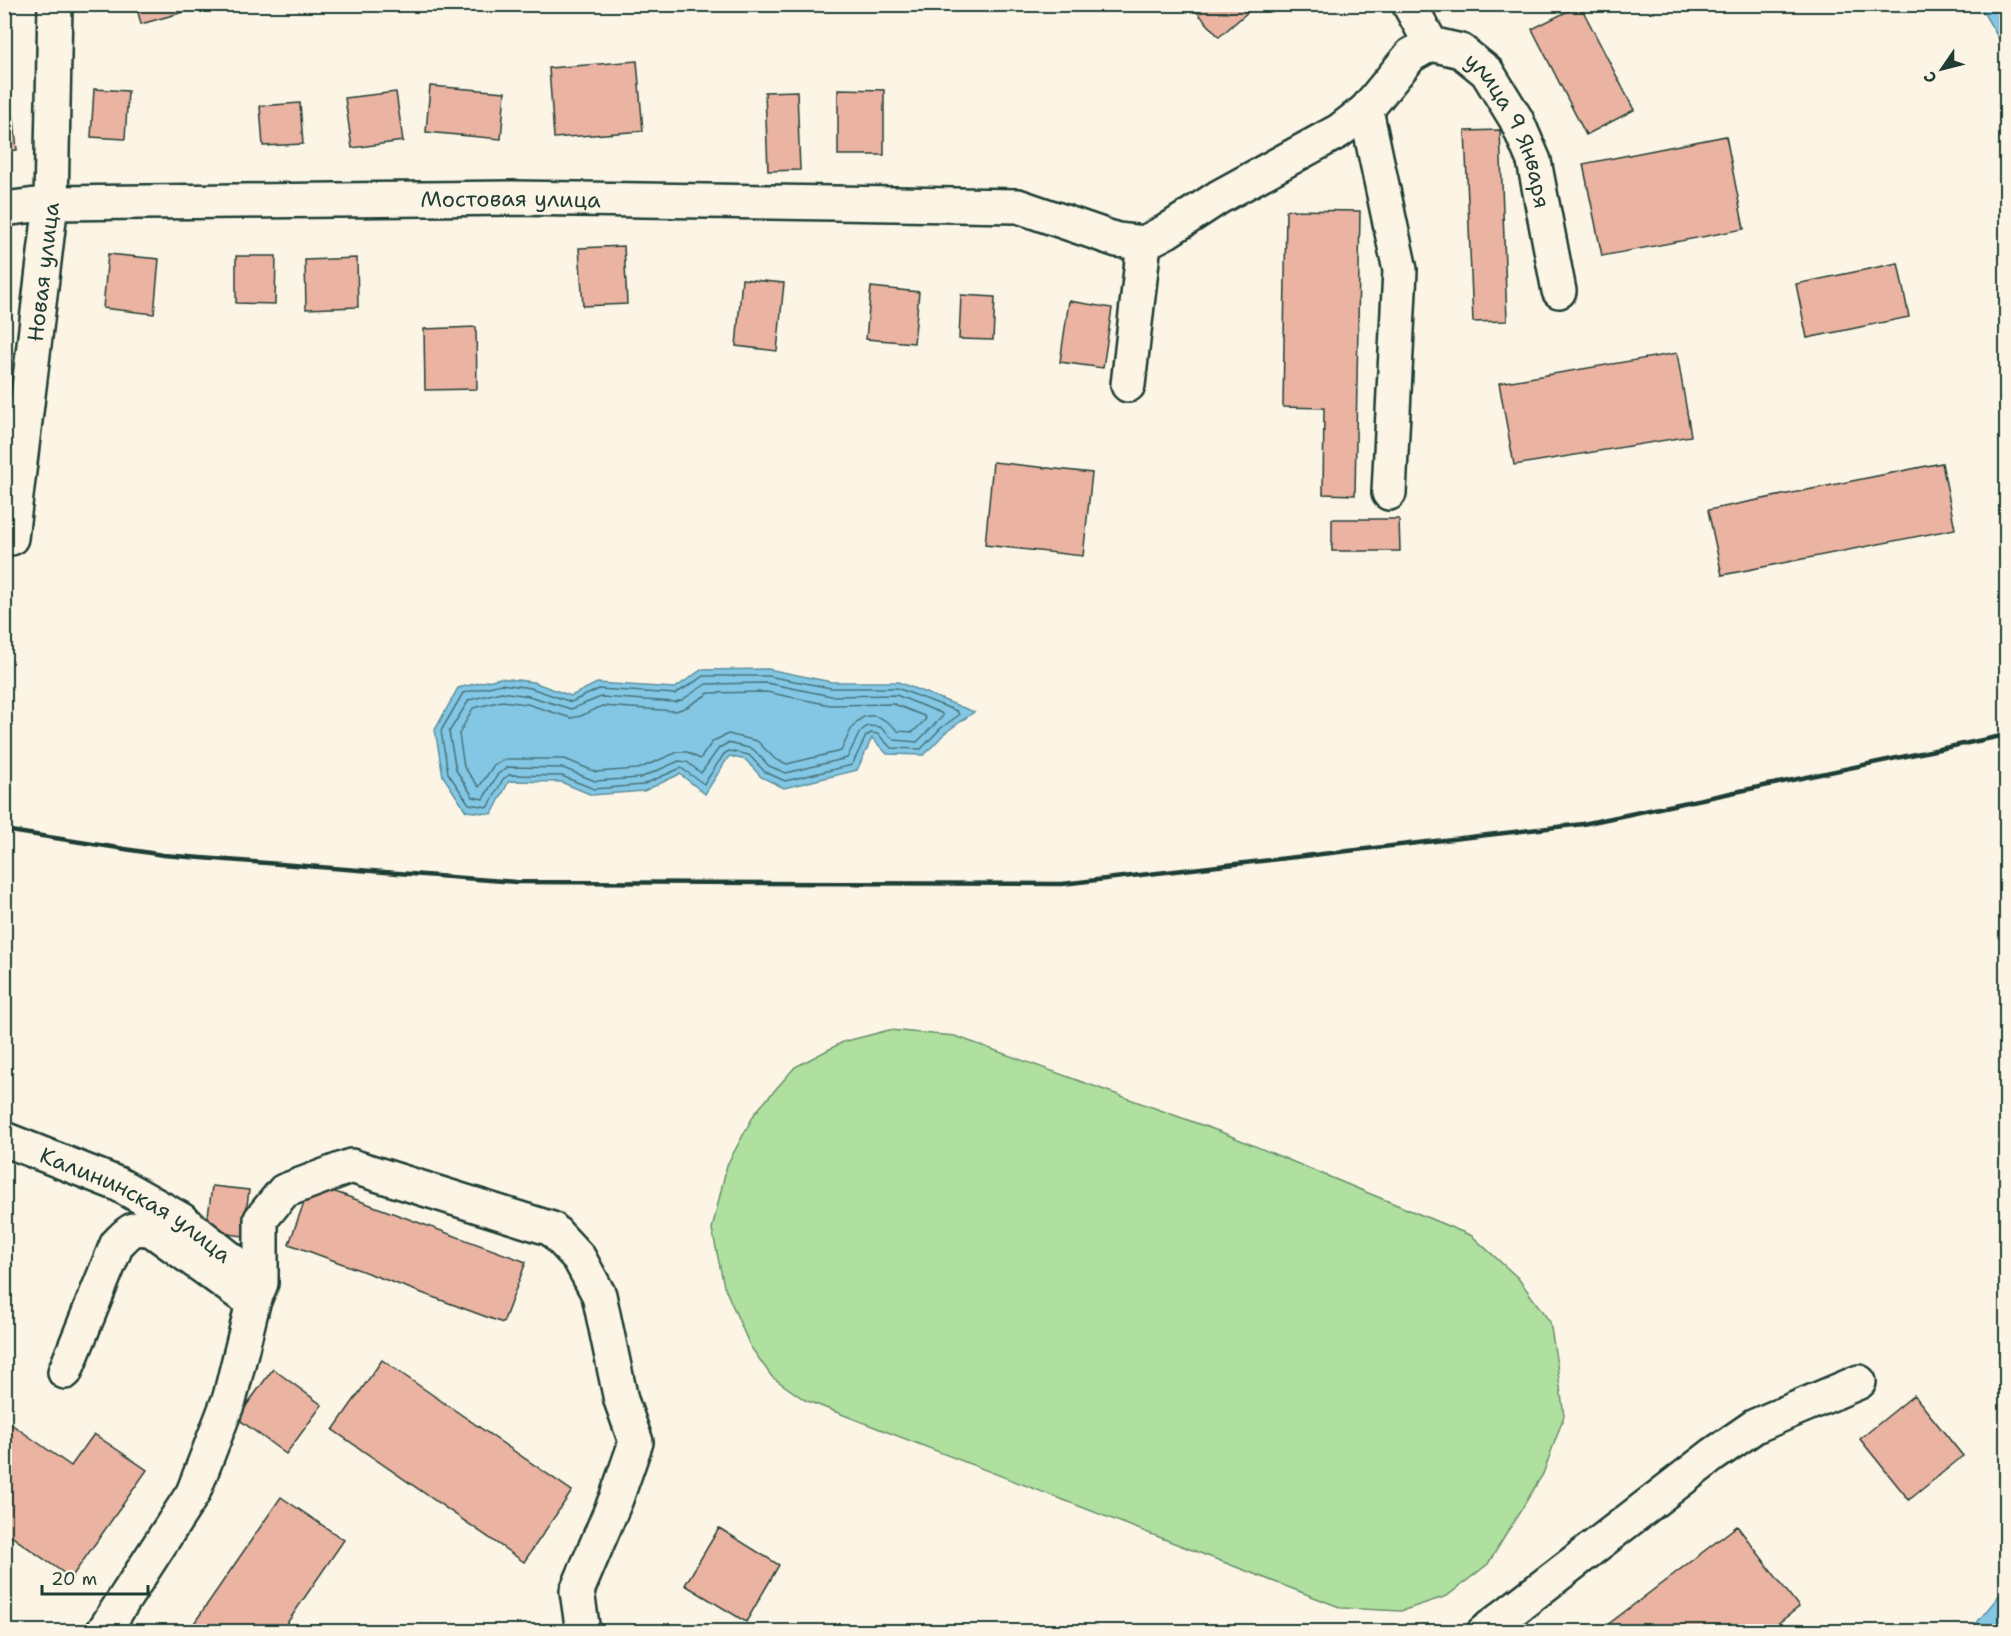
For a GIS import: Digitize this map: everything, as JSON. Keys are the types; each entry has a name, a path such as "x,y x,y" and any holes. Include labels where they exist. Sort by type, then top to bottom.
{"street":[{"name":"Новая улица","path":"11,538 51,203 55,4"},
{"name":"улица 9 Января","path":"1409,4 1431,44 1461,51 1486,72 1516,118 1534,161 1559,291"},
{"path":"1128,385 1144,243 1219,197 1339,131 1366,110 1411,55 1431,44"},
{"path":"1366,110 1400,270 1389,493"},
{"name":"Мостовая улица","path":"4,209 51,203 513,198 1018,206 1117,240 1144,243"},
{"name":"Калининская улица","path":"4,1139 118,1184 180,1219 257,1293"},
{"path":"103,1632 193,1493 230,1397 257,1293 261,1219 284,1191 351,1166 552,1229 579,1258 599,1295 621,1400 636,1442 616,1499 577,1591 580,1625 583,1632"},
{"path":"65,1372 117,1244 132,1229 152,1230 257,1293"},
{"path":"1484,1632 1713,1455 1755,1426 1858,1382"}],"green space":[{"path":"889,1030 955,1036 1221,1132 1472,1236 1518,1278 1550,1322 1564,1416 1543,1474 1488,1564 1447,1596 1401,1611 1342,1608 805,1400 772,1377 750,1346 724,1286 712,1229 727,1165 755,1113 795,1067 843,1042"}],"water":[{"path":"1979,5 2006,5 2006,51"},
{"path":"768,669 831,682 898,682 974,712 946,732 924,755 887,754 872,738 857,770 784,788 761,777 746,760 729,756 705,794 680,774 644,791 592,795 561,782 509,781 492,814 466,811 443,776 435,730 458,688 500,678 533,682 571,696 597,683 675,688 701,670"},
{"path":"2006,1587 2006,1631 1970,1631"}],"building":[{"path":"136,4 212,4 141,24"},
{"path":"1190,4 1257,4 1219,37"},
{"path":"1580,5 1634,110 1586,135 1532,29"},
{"path":"637,61 643,131 554,138 549,68"},
{"path":"430,86 505,92 501,139 426,132"},
{"path":"94,89 128,91 125,139 91,137"},
{"path":"838,89 884,90 884,155 838,155"},
{"path":"797,91 800,170 768,171 765,92"},
{"path":"396,92 403,141 352,148 345,98"},
{"path":"300,103 303,144 263,146 260,106"},
{"path":"13,109 17,150 4,151 4,110"},
{"path":"1500,130 1507,321 1473,322 1465,131"},
{"path":"1726,136 1744,229 1602,256 1583,164"},
{"path":"1286,210 1360,211 1355,495 1323,494 1324,408 1283,407"},
{"path":"624,246 627,304 583,306 579,248"},
{"path":"108,254 159,259 154,314 103,308"},
{"path":"236,256 276,256 275,304 236,303"},
{"path":"357,258 358,307 306,309 305,260"},
{"path":"1898,263 1909,317 1807,338 1796,284"},
{"path":"742,279 784,283 777,351 736,346"},
{"path":"871,287 919,292 914,343 866,339"},
{"path":"961,295 995,297 993,340 959,339"},
{"path":"1069,301 1112,308 1103,368 1060,362"},
{"path":"476,327 477,389 425,390 424,329"},
{"path":"1677,353 1691,436 1514,465 1499,383"},
{"path":"993,462 1092,473 1083,556 985,545"},
{"path":"1942,463 1955,529 1722,575 1708,510"},
{"path":"1332,519 1399,519 1400,551 1332,551"},
{"path":"311,1183 526,1262 503,1323 289,1244"},
{"path":"212,1186 249,1190 243,1236 206,1231"},
{"path":"382,1360 572,1491 524,1562 333,1430"},
{"path":"273,1369 322,1405 286,1454 237,1418"},
{"path":"1914,1395 1963,1456 1909,1500 1860,1439"},
{"path":"4,1419 71,1466 94,1434 147,1470 71,1578 4,1531"},
{"path":"281,1497 344,1540 281,1632 188,1632"},
{"path":"1737,1526 1799,1607 1767,1632 1598,1632"},
{"path":"719,1528 779,1565 746,1622 685,1585"}],"railway":[{"path":"4,830 163,855 516,882 1062,884 1583,824 2006,735"}]}
